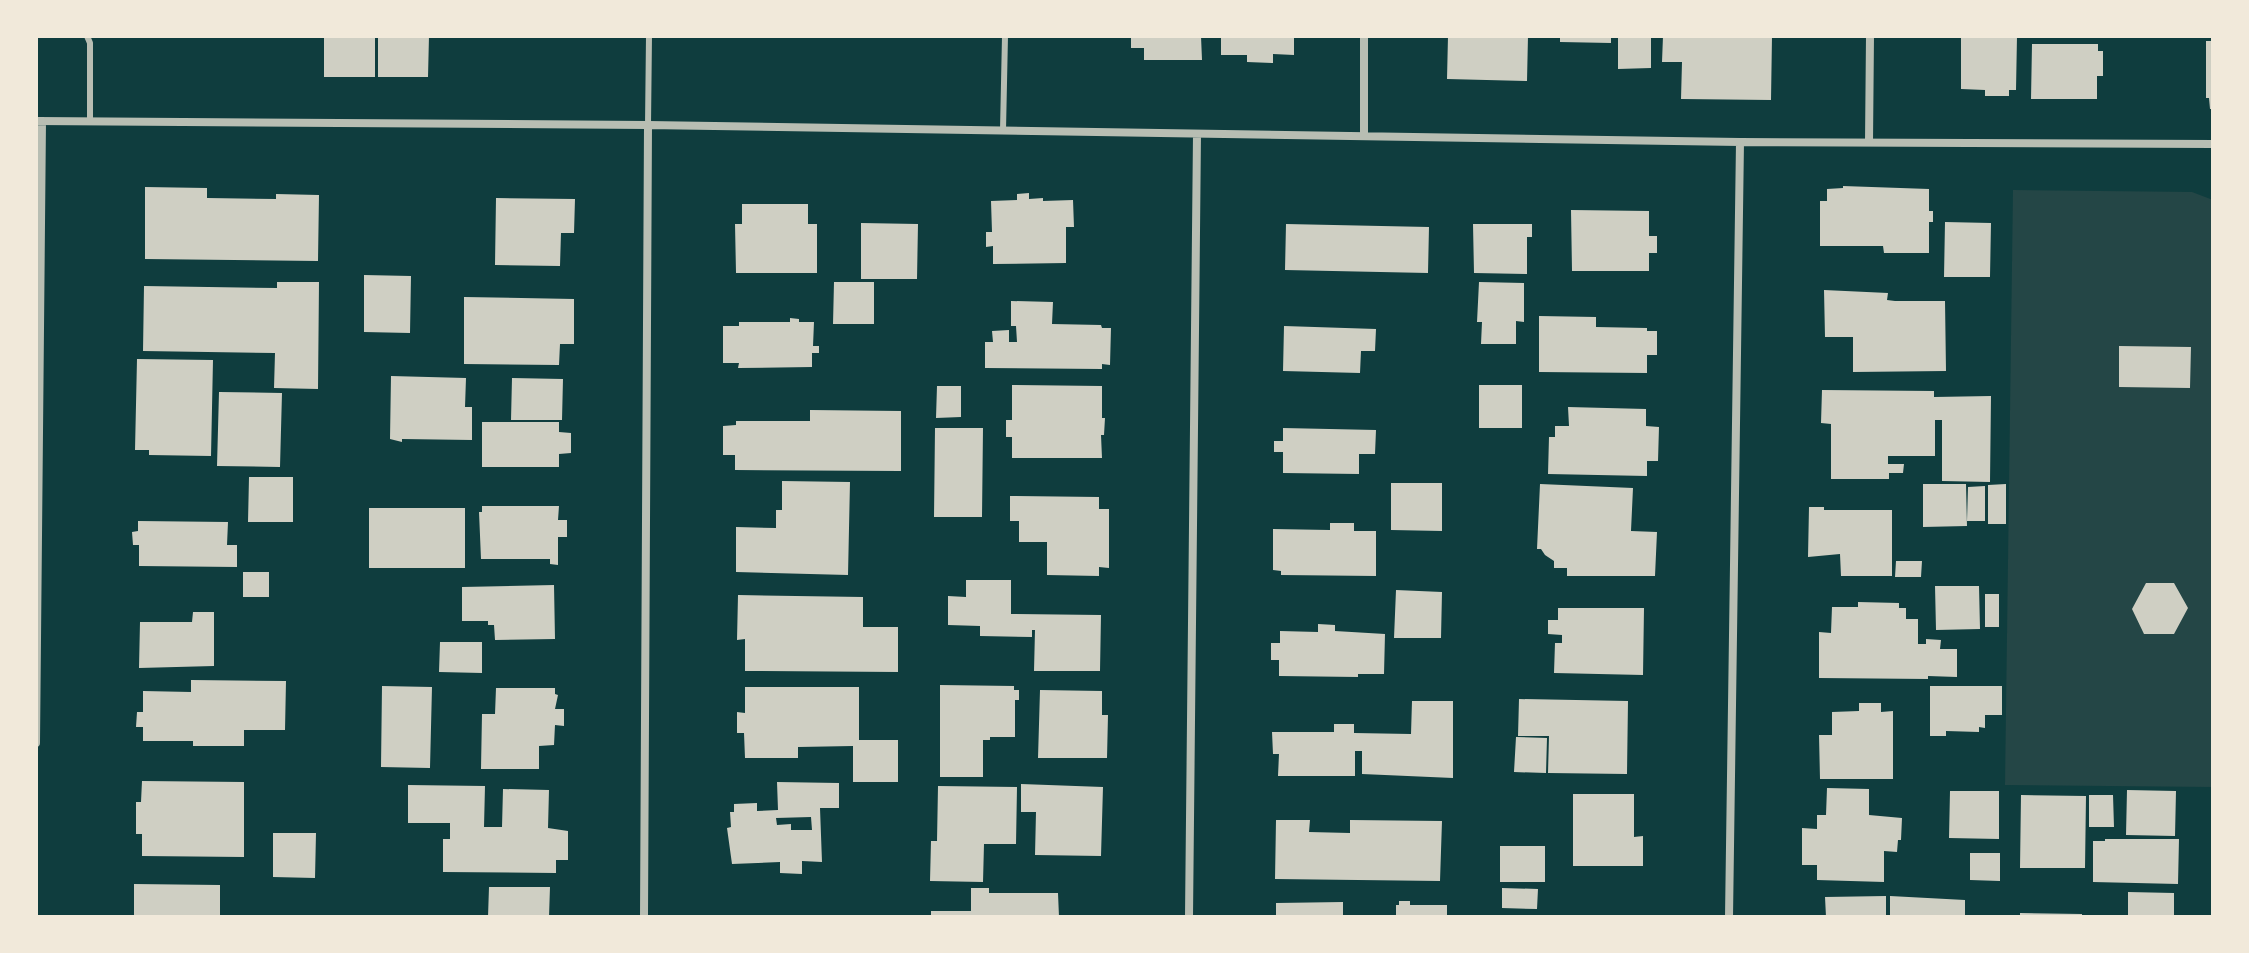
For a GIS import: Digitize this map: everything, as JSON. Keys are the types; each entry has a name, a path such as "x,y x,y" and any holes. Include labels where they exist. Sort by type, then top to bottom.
{"street":[{"path":"1364,36 1364,135"},
{"path":"1869,142 1870,36"},
{"path":"36,743 39,121 648,125 1740,142 2213,144"},
{"path":"644,917 648,125"},
{"path":"1189,917 1197,134"},
{"path":"1729,917 1740,142"}],"lane":[{"path":"87,36 90,43 90,121"},
{"path":"648,125 649,36"},
{"path":"1003,130 1005,36"}],"shaded area":[{"path":"2013,190 2192,192 2213,200 2213,787 2005,785"}],"building":[{"path":"324,36 375,36 375,77 324,77"},
{"path":"378,36 429,36 428,77 378,77"},
{"path":"1131,36 1201,36 1202,60 1144,60 1144,48 1131,48"},
{"path":"1221,36 1294,36 1294,55 1273,54 1273,63 1247,62 1247,55 1221,55"},
{"path":"1448,36 1528,36 1527,81 1447,79"},
{"path":"1560,36 1611,36 1611,43 1560,42"},
{"path":"1618,36 1651,36 1651,68 1618,69"},
{"path":"1663,36 1772,36 1771,100 1681,99 1682,62 1662,62"},
{"path":"1961,36 2017,36 2016,90 2009,90 2009,96 1985,96 1985,90 1961,89"},
{"path":"2206,41 2213,41 2213,109 2210,109 2209,98 2206,98"},
{"path":"2032,44 2098,44 2098,51 2103,51 2103,76 2097,76 2097,99 2031,99"},
{"path":"1843,186 1929,189 1929,211 1933,211 1933,222 1929,222 1929,253 1884,253 1883,246 1820,246 1820,201 1827,201 1827,189"},
{"path":"145,187 207,188 207,198 276,199 276,194 319,195 318,261 145,259"},
{"path":"1029,193 1029,199 1073,200 1074,227 1066,227 1066,263 993,264 993,246 986,247 986,232 992,232 991,201 1017,200 1017,194"},
{"path":"496,198 575,199 574,233 561,233 560,266 495,265"},
{"path":"742,204 808,204 808,224 817,224 817,273 736,273 735,224 742,224"},
{"path":"1571,210 1649,211 1649,236 1657,236 1657,253 1649,253 1649,271 1572,271"},
{"path":"1945,222 1991,223 1990,277 1944,277"},
{"path":"861,223 918,224 917,279 861,279"},
{"path":"1286,224 1429,227 1428,273 1285,270"},
{"path":"1473,224 1532,224 1532,237 1527,237 1527,274 1474,273"},
{"path":"364,275 411,276 410,333 364,332"},
{"path":"277,282 319,282 318,389 274,388 275,353 143,351 144,286 277,288"},
{"path":"834,282 874,282 874,324 833,324"},
{"path":"1479,282 1524,283 1524,322 1516,321 1516,344 1481,344 1482,322 1477,322"},
{"path":"1824,290 1888,293 1887,300 1895,301 1945,301 1946,371 1853,372 1853,337 1825,337"},
{"path":"464,297 574,299 574,344 560,344 559,365 464,364"},
{"path":"1011,301 1053,302 1052,324 1111,328 1110,365 1102,364 1102,369 985,368 985,342 993,342 992,331 1009,330 1009,342 1017,342 1016,326 1011,326"},
{"path":"1539,316 1596,317 1596,327 1657,331 1657,355 1647,355 1647,373 1539,372"},
{"path":"790,318 799,319 799,322 814,322 813,346 819,346 819,353 812,353 812,367 738,368 739,363 723,363 723,326 739,326 739,322 790,322"},
{"path":"1284,326 1376,329 1375,351 1361,351 1360,373 1283,371"},
{"path":"2119,346 2191,347 2190,388 2119,387"},
{"path":"137,359 213,360 211,456 149,455 149,450 135,450"},
{"path":"391,376 466,378 465,407 472,407 472,440 402,439 402,442 390,439"},
{"path":"512,378 563,379 562,420 511,420"},
{"path":"1012,385 1102,386 1102,418 1105,418 1104,435 1101,435 1102,458 1012,458 1012,437 1006,437 1006,420 1012,420"},
{"path":"1479,385 1522,385 1522,428 1479,428"},
{"path":"937,386 961,386 961,417 936,418"},
{"path":"1822,390 1934,391 1934,397 1991,396 1990,482 1942,481 1942,420 1935,420 1935,456 1888,456 1888,464 1904,464 1903,473 1889,473 1889,479 1831,479 1831,424 1821,423"},
{"path":"219,392 282,393 280,467 217,466"},
{"path":"1568,407 1646,409 1646,426 1659,427 1658,461 1647,461 1647,476 1548,474 1549,437 1555,437 1555,426 1569,426"},
{"path":"810,410 901,411 901,471 735,470 735,455 723,455 723,426 736,425 736,421 810,421"},
{"path":"482,422 559,422 559,432 571,433 571,453 559,454 559,467 482,467"},
{"path":"935,428 983,428 982,517 934,517"},
{"path":"1283,428 1376,430 1375,454 1359,454 1359,474 1283,473 1283,452 1274,452 1274,441 1283,441"},
{"path":"249,477 293,477 293,522 248,522"},
{"path":"782,481 850,482 848,575 736,572 736,527 776,528 776,510 782,510"},
{"path":"1391,483 1442,483 1442,531 1391,530"},
{"path":"1540,484 1633,488 1631,531 1657,532 1655,576 1567,576 1567,568 1554,568 1554,561 1537,549"},
{"path":"1923,484 1966,484 1967,526 1923,527"},
{"path":"2006,484 2006,524 1988,524 1988,485"},
{"path":"1985,486 1985,521 1967,521 1968,487"},
{"path":"1010,496 1099,497 1099,509 1109,509 1109,568 1099,567 1099,576 1047,575 1047,542 1019,542 1019,521 1010,521"},
{"path":"482,506 559,506 558,520 567,520 567,537 558,537 558,565 550,564 550,559 481,559 479,512 482,512"},
{"path":"1809,507 1824,507 1824,510 1892,510 1892,576 1841,576 1840,554 1808,557"},
{"path":"369,508 465,508 465,568 369,568"},
{"path":"138,521 228,522 227,545 237,545 237,567 139,566 139,545 133,545 132,532 138,531"},
{"path":"1330,523 1354,523 1354,531 1376,531 1376,576 1281,575 1281,571 1273,570 1273,529 1330,530"},
{"path":"1896,561 1922,561 1921,577 1895,577"},
{"path":"243,572 269,572 269,597 243,597"},
{"path":"966,580 1011,580 1011,614 1101,615 1100,671 1034,671 1035,630 1032,630 1032,637 980,636 980,626 948,625 948,596 966,597"},
{"path":"2146,583 2174,583 2188,608 2174,634 2144,634 2132,609"},
{"path":"554,585 555,639 495,640 494,625 488,625 488,621 462,621 462,587"},
{"path":"1935,586 1979,586 1980,629 1936,630"},
{"path":"1396,590 1442,592 1441,638 1394,638"},
{"path":"1985,594 1999,594 1999,627 1985,627"},
{"path":"738,595 863,597 863,627 898,627 898,672 745,671 745,639 737,640"},
{"path":"1858,602 1899,603 1899,608 1906,608 1906,619 1918,619 1918,644 1926,644 1926,639 1941,640 1940,649 1957,649 1957,677 1819,678 1819,632 1831,633 1832,607 1858,607"},
{"path":"1558,608 1644,608 1643,675 1554,673 1555,643 1562,643 1562,635 1548,634 1548,620 1558,620"},
{"path":"193,612 214,612 214,666 139,668 140,622 192,622"},
{"path":"1318,624 1335,625 1335,631 1385,634 1384,674 1358,674 1358,677 1279,676 1279,660 1271,660 1271,643 1280,643 1280,631 1318,632"},
{"path":"440,642 482,642 482,673 439,672"},
{"path":"191,680 286,681 285,730 244,730 244,746 193,746 193,741 143,741 143,727 136,727 137,712 143,712 143,691 191,692"},
{"path":"940,685 1014,686 1014,690 1019,690 1019,700 1015,700 1015,737 983,740 983,777 940,777"},
{"path":"382,686 432,687 430,768 381,767"},
{"path":"1930,686 2002,686 2002,715 1985,715 1985,728 1979,727 1979,732 1946,731 1946,736 1930,736"},
{"path":"745,687 859,687 859,740 898,740 898,782 853,782 853,746 798,747 798,758 745,758 744,733 737,733 737,712 745,713"},
{"path":"496,688 555,688 558,695 555,709 564,709 564,726 555,725 554,745 539,746 539,769 481,769 482,714 495,714"},
{"path":"1040,690 1102,691 1102,715 1108,715 1107,758 1038,758"},
{"path":"1519,699 1628,701 1627,774 1548,773 1549,736 1518,736"},
{"path":"1412,701 1453,701 1453,778 1362,774 1362,751 1355,751 1355,776 1278,776 1279,754 1273,754 1272,732 1334,732 1334,724 1354,724 1354,733 1411,734"},
{"path":"1859,703 1881,703 1881,712 1893,711 1893,779 1820,779 1819,735 1832,735 1832,712 1859,711"},
{"path":"1516,737 1547,738 1546,773 1514,772"},
{"path":"142,781 244,782 244,857 142,856 142,834 136,834 136,802 141,802"},
{"path":"777,782 839,783 839,808 820,808 822,862 802,861 802,874 780,873 780,862 732,864 727,828 731,827 730,812 734,812 734,804 757,803 757,811 778,810","holes":["811,817 812,830 791,830 791,824 777,825 776,818"]},
{"path":"1021,784 1103,787 1101,856 1035,855 1036,812 1021,812"},
{"path":"408,785 485,786 484,827 502,827 503,789 549,790 548,828 568,831 568,860 556,860 556,873 443,872 443,839 450,839 450,823 408,823"},
{"path":"938,786 1017,787 1016,844 984,844 983,882 930,881 931,841 937,841"},
{"path":"1827,788 1869,789 1869,815 1902,818 1897,852 1884,851 1884,882 1817,880 1817,865 1802,865 1802,828 1817,829 1817,815 1826,815"},
{"path":"2127,790 2176,791 2175,836 2126,835"},
{"path":"1950,791 1999,791 1999,839 1949,838"},
{"path":"1573,794 1634,794 1634,837 1643,836 1643,866 1573,866"},
{"path":"2021,795 2086,796 2085,868 2020,868"},
{"path":"2089,795 2113,795 2114,827 2089,827"},
{"path":"1276,820 1310,820 1309,832 1350,833 1350,820 1442,821 1440,881 1275,879"},
{"path":"273,833 316,833 315,878 273,877"},
{"path":"2179,839 2178,884 2093,882 2093,841"},
{"path":"1500,846 1545,846 1545,882 1500,882"},
{"path":"1970,853 2000,853 2000,881 1970,880"},
{"path":"134,884 220,885 220,917 134,917"},
{"path":"489,887 550,887 549,917 488,917"},
{"path":"971,888 989,888 989,893 1058,893 1059,917 931,917 931,911 971,911"},
{"path":"1502,888 1538,889 1537,909 1502,908"},
{"path":"2128,892 2174,893 2174,917 2128,917"},
{"path":"1886,896 1886,917 1826,917 1825,897"},
{"path":"1890,896 1965,900 1965,917 1890,917"},
{"path":"1399,901 1410,901 1410,905 1447,905 1447,917 1396,917"},
{"path":"1343,902 1343,917 1276,917 1276,903"},
{"path":"2020,913 2082,914 2082,917 2020,917"}]}
